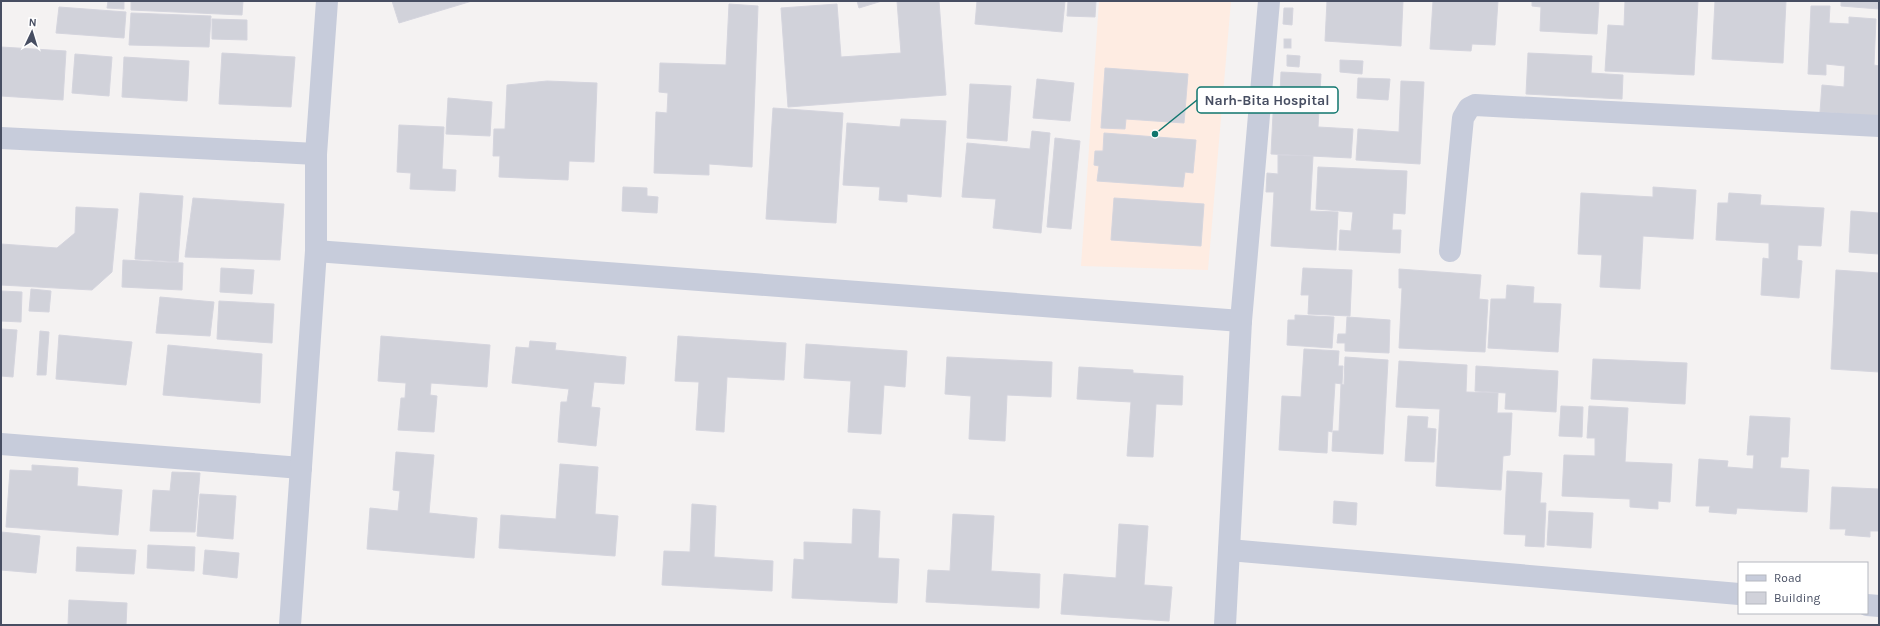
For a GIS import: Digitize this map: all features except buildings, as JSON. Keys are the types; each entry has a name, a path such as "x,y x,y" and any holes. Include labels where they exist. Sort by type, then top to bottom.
{"street":[{"path":"290,625 316,251 316,154 326,1"},
{"path":"1225,625 1241,321 1269,1"},
{"path":"1450,251 1463,118 1469,108 1475,105 1879,126"},
{"path":"1,138 316,154"},
{"path":"316,251 1241,321"},
{"path":"1,444 301,468"},
{"path":"1230,550 1738,594"},
{"path":"1868,605 1879,606"}],"shaded area":[{"path":"1099,1 1231,1 1208,270 1081,266"}],"place":[{"name":"Narh-Bita Hospital","path":"1155,134"}]}
